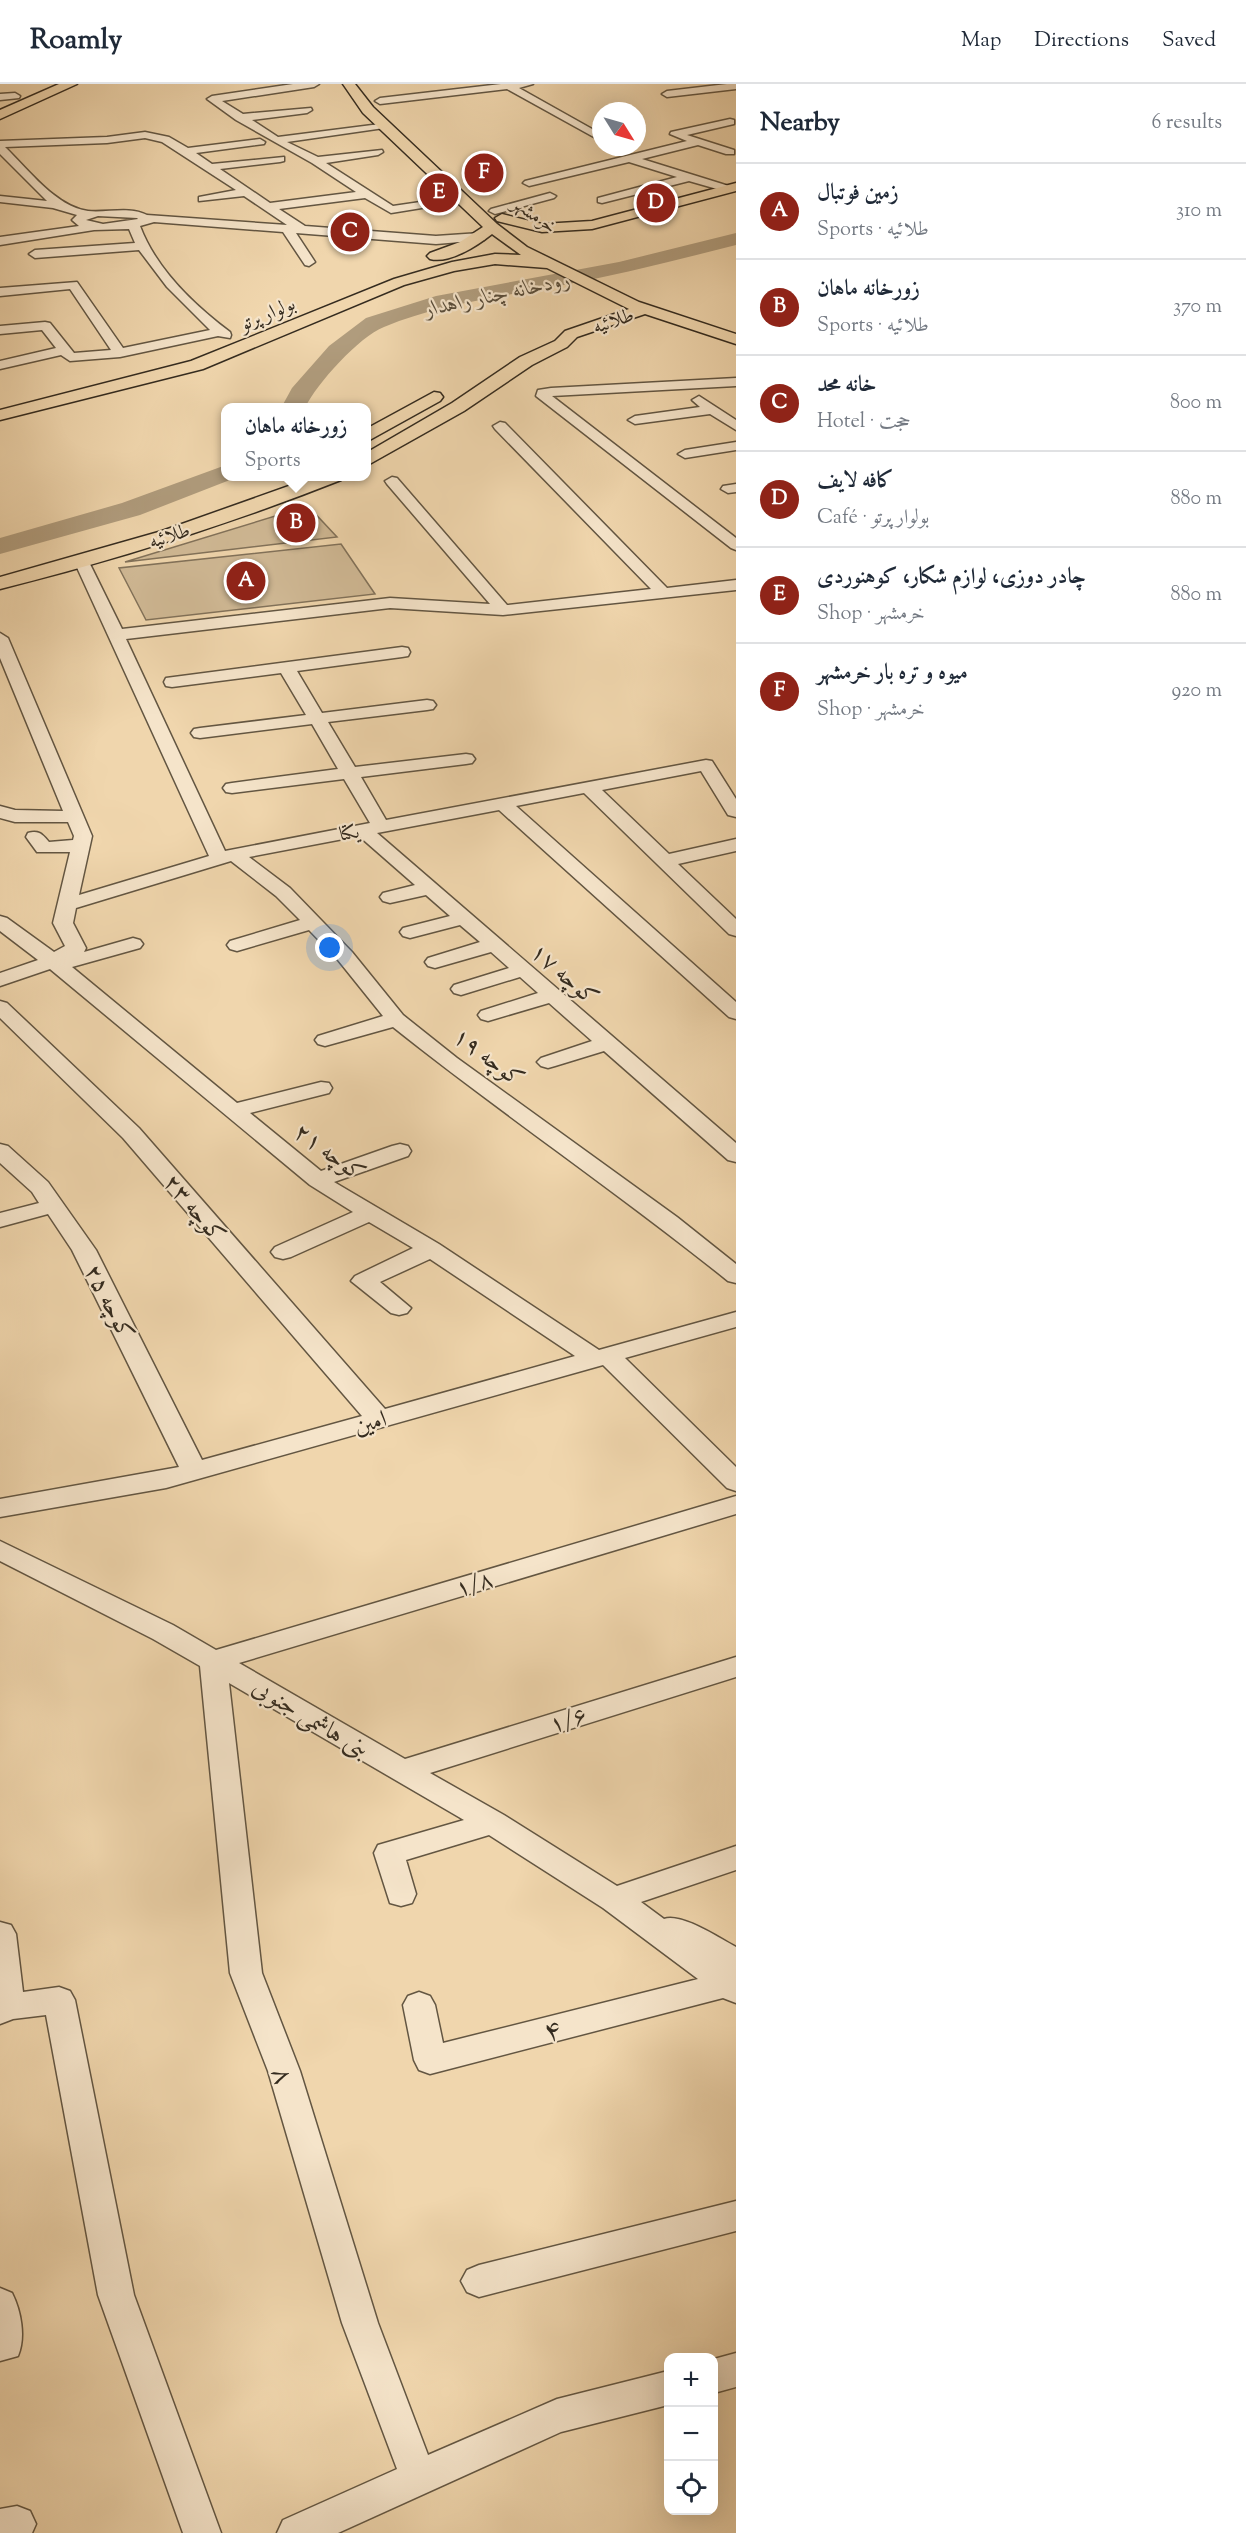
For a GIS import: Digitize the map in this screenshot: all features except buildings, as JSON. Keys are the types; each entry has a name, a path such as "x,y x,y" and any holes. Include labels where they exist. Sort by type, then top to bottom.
{"main road":[{"path":"0,103 40,84"},
{"path":"0,115 71,84"},
{"name":"خرمشهر","path":"349,84 368,110 430,166 496,218 529,237 566,263"},
{"path":"366,84 397,117"},
{"path":"430,166 450,165"},
{"path":"348,284 464,246 480,237 496,218 592,236 734,192"},
{"name":"خرمشهر","path":"480,195 522,250 550,264 566,263"},
{"path":"464,246 495,248 498,254 492,260"},
{"name":"بولوار پرتو","path":"0,415 197,365 348,302 442,270 492,260 523,260 550,264"},
{"path":"566,263 622,300 736,339"},
{"path":"586,276 606,280 687,312 736,327"},
{"path":"320,295 348,302"},
{"name":"طلائیه","path":"544,334 610,309 622,300"},
{"name":"طلائیه","path":"371,458 458,406 526,361 561,344 571,334 645,309"},
{"name":"بولوار پرتو","path":"0,398 169,359 228,332"},
{"path":"371,435 444,391"},
{"name":"طلائیه","path":"0,565 197,510 280,481"},
{"name":"طلائیه","path":"0,583 82,561 278,500 324,481"}],"street":[{"path":"314,84 212,99 276,140 315,160 391,210 434,203"},
{"path":"380,100 528,84"},
{"path":"508,86 592,133"},
{"path":"684,102 667,94 708,86 736,86"},
{"path":"0,98 15,96"},
{"path":"240,118 307,110"},
{"path":"730,122 675,134 733,151"},
{"path":"276,140 384,124"},
{"path":"0,144 107,140 145,135 165,139 211,167 304,232"},
{"path":"186,151 260,142"},
{"path":"529,183 698,142"},
{"path":"0,148 59,206"},
{"path":"708,158 733,151"},
{"path":"315,160 378,152"},
{"path":"628,158 734,192"},
{"path":"211,167 280,159"},
{"path":"665,170 687,164"},
{"path":"602,200 690,177"},
{"path":"203,199 247,192"},
{"path":"268,207 367,194"},
{"path":"496,218 550,196"},
{"path":"0,199 59,206 90,214 119,213 148,219 304,232 446,240 480,237"},
{"path":"0,199 11,212"},
{"path":"361,208 383,205"},
{"path":"90,214 78,220 93,228"},
{"path":"0,241 133,224 148,219"},
{"path":"133,224 149,257 201,316 228,332"},
{"path":"288,230 309,262"},
{"path":"23,238 52,278"},
{"path":"401,238 428,244 434,248 434,256"},
{"path":"34,254 142,246"},
{"path":"2,289 52,278 72,285 120,353"},
{"path":"0,330 45,326 70,357 120,353 228,332"},
{"path":"0,365 65,350"},
{"path":"736,382 543,393 543,396 736,545"},
{"path":"677,385 736,426"},
{"path":"635,420 712,410"},
{"path":"500,426 662,592"},
{"path":"684,454 736,446"},
{"path":"392,481 503,610"},
{"path":"82,561 227,856"},
{"path":"116,634 390,603 503,610 736,585"},
{"path":"0,638 83,836 63,923 75,948 56,963"},
{"path":"172,682 402,652"},
{"name":"کوچه ۱۷","path":"286,667 350,774 372,828 429,888 736,1155"},
{"path":"200,733 427,705"},
{"path":"232,788 465,759"},
{"name":"یکتا","path":"67,904 227,856 706,765 736,811"},
{"path":"588,787 736,930"},
{"path":"502,803 736,1013"},
{"path":"0,812 15,816 75,817"},
{"path":"35,837 44,848 81,845"},
{"path":"664,861 736,846"},
{"name":"کوچه ۱۹","path":"227,856 283,892 345,956 396,1019 450,1062 669,1222 736,1276"},
{"path":"390,897 429,888"},
{"path":"410,932 463,918"},
{"name":"کوچه ۲۱","path":"0,922 56,963 318,1180 602,1357 736,1482"},
{"path":"237,945 312,923"},
{"path":"0,980 133,944"},
{"path":"435,962 493,945"},
{"path":"460,989 522,970"},
{"path":"488,1015 551,996"},
{"name":"کوچه ۲۳","path":"0,1006 131,1133 379,1419"},
{"path":"325,1040 396,1019"},
{"path":"548,1062 606,1043"},
{"path":"233,1111 321,1088"},
{"name":"کوچه ۲۵","path":"0,1151 40,1188 84,1250 194,1471"},
{"path":"318,1180 400,1151"},
{"path":"0,1220 53,1206"},
{"path":"283,1252 369,1213"},
{"path":"399,1308 363,1281 431,1249"},
{"name":"امین","path":"0,1508 166,1479 736,1320"},
{"name":"۱/۸","path":"213,1660 736,1505"},
{"name":"بنی هاشمی جنوبی","path":"0,1550 213,1660 400,1772 493,1823 614,1899 733,1979"},
{"name":"۸","path":"213,1660 246,1973 284,2071 360,2323 418,2477"},
{"name":"۱/۶","path":"400,1772 736,1667"},
{"path":"401,1894 389,1853 493,1823"},
{"path":"614,1899 736,1858"},
{"path":"0,1934 5,2009 59,2000 116,2295 202,2533"},
{"name":"۴","path":"419,2005 430,2060 733,1979"},
{"path":"479,2281 736,2216"},
{"path":"0,2304 4,2344 0,2345"},
{"path":"718,2375 736,2370"},
{"path":"296,2533 557,2416 664,2389"}],"shaded area":[{"path":"308,506 337,537 125,562"},
{"path":"341,544 375,594 146,620 119,568"}],"waterway":[{"name":"رودخانه چنار راهدار","path":"295,403 300,393 337,351 374,323 436,303 619,268 736,239"},
{"name":"رودخانه چنار راهدار","path":"0,546 131,509 221,475"}],"place":[{"name":"میوه و تره بار خرمشهر","path":"484,173"},
{"name":"چادر دوزی، لوازم شکار، کوهنوردی","path":"439,193"},
{"name":"کافه لایف","path":"656,203"},
{"name":"خانه محد","path":"350,232"},
{"name":"زورخانه ماهان","path":"296,523"},
{"name":"زمین فوتبال","path":"246,581"}]}
